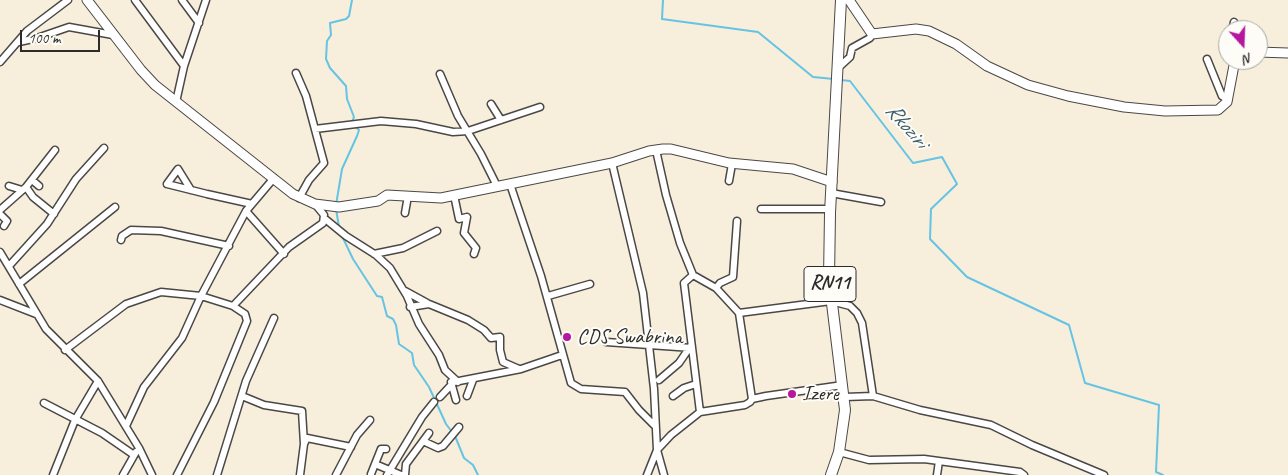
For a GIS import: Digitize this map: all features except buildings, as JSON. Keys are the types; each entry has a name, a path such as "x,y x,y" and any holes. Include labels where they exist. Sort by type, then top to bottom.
{"main road":[{"name":"RN11","path":"831,475 839,452 845,397 829,279 835,91 841,0"}],"street":[{"path":"0,62 33,25 68,0"},
{"path":"87,0 141,70 176,102 299,198 315,204 328,207 378,201 388,195 441,198 612,163 656,150 671,149 732,164 793,169 832,182"},
{"path":"135,0 184,66"},
{"path":"182,0 199,23"},
{"path":"176,102 184,66 206,0"},
{"path":"849,0 872,34"},
{"path":"19,42 69,27 113,34"},
{"path":"836,73 850,57 852,48 870,38 872,34 916,29 929,30 940,34 987,66 1038,88 1104,103 1149,110 1210,112 1222,108 1228,100 1233,70"},
{"path":"1268,52 1288,53"},
{"path":"1207,59 1222,96 1228,100"},
{"path":"296,73 304,89 324,163 308,180 299,198"},
{"path":"440,74 447,85 452,103 497,186"},
{"path":"491,104 501,120"},
{"path":"315,129 381,121 416,124 453,132 468,131 540,107"},
{"path":"10,266 54,214 76,179 104,148"},
{"path":"0,210 24,189 55,150"},
{"path":"656,150 674,224 693,275 716,288 739,313 752,399"},
{"path":"612,163 643,293 654,389 657,450 664,475"},
{"path":"729,181 732,164"},
{"path":"126,426 144,387 182,338 201,296 246,211 274,178"},
{"path":"32,180 39,186"},
{"path":"510,184 548,296 562,355 571,383 575,387 626,392 639,410 655,426"},
{"path":"9,186 24,189 54,214"},
{"path":"190,190 252,204"},
{"path":"831,194 880,202"},
{"path":"454,195 459,219 467,217 464,233 476,248 474,254"},
{"path":"406,212 408,196"},
{"path":"315,204 324,218 390,268 419,324 439,355 445,370 458,382"},
{"path":"19,284 115,207"},
{"path":"328,207 332,224"},
{"path":"761,209 830,209"},
{"path":"246,211 284,254"},
{"path":"0,214 7,221 4,226"},
{"path":"233,306 261,274 298,240 324,223 324,218"},
{"path":"716,288 720,283 733,277 736,221"},
{"path":"122,240 122,236 131,230 162,231 229,246"},
{"path":"374,254 403,248 437,231"},
{"path":"0,252 46,329 98,381 139,448 152,475"},
{"path":"693,275 684,283 700,412"},
{"path":"548,296 590,284"},
{"path":"65,350 126,304 161,292 201,296 233,306 245,314 247,321 214,402 177,475"},
{"path":"404,293 468,320 484,330 491,338 500,337 503,373"},
{"path":"0,300 36,314"},
{"path":"739,313 832,301 850,306 857,313 862,324 873,396"},
{"path":"410,307 429,304"},
{"path":"217,475 246,382 274,318"},
{"path":"606,342 691,348"},
{"path":"659,380 676,366 691,348"},
{"path":"440,397 451,384 519,369 562,355"},
{"path":"503,362 519,369"},
{"path":"451,376 451,384 456,400"},
{"path":"467,396 473,380"},
{"path":"53,475 75,420 98,381"},
{"path":"673,396 684,388 696,384"},
{"path":"647,475 657,450 671,435 700,412 745,404 752,399 843,385"},
{"path":"242,396 264,405 302,411 304,444 300,475"},
{"path":"845,397 873,396 920,410 991,425 1027,443 1104,475"},
{"path":"388,473 434,402"},
{"path":"44,403 102,433 134,455"},
{"path":"336,475 362,428 370,420"},
{"path":"423,441 438,448 443,446 459,427"},
{"path":"375,464 388,473 403,475 404,467 429,433"},
{"path":"304,444 305,440 310,438 351,447"},
{"path":"123,475 139,448"},
{"path":"371,474 381,450 386,448"},
{"path":"839,452 868,460 909,458 1020,472 1024,475"},
{"path":"937,475 939,461"}],"waterway":[{"path":"352,0 349,16 346,19 330,23 331,35 327,41 326,59 330,68 346,86 347,99 354,117 352,122"},
{"name":"Rkoziri","path":"663,0 662,19 758,32 813,77 834,79"},
{"name":"Rkoziri","path":"841,80 850,81 913,163 942,157 957,184 931,209 930,239 967,277 1069,325 1085,383 1159,405 1156,472 1163,475"},
{"path":"336,205 342,169 359,130 356,127"},
{"path":"336,209 339,227"},
{"path":"342,236 353,259 377,296 382,297 387,316 393,319 396,325 399,344 412,353 414,365 429,387 446,424 455,436 464,458 473,465 478,475"}],"place":[{"name":"CDS Swabrina","path":"567,337"},
{"name":"Izere","path":"792,394"}]}
